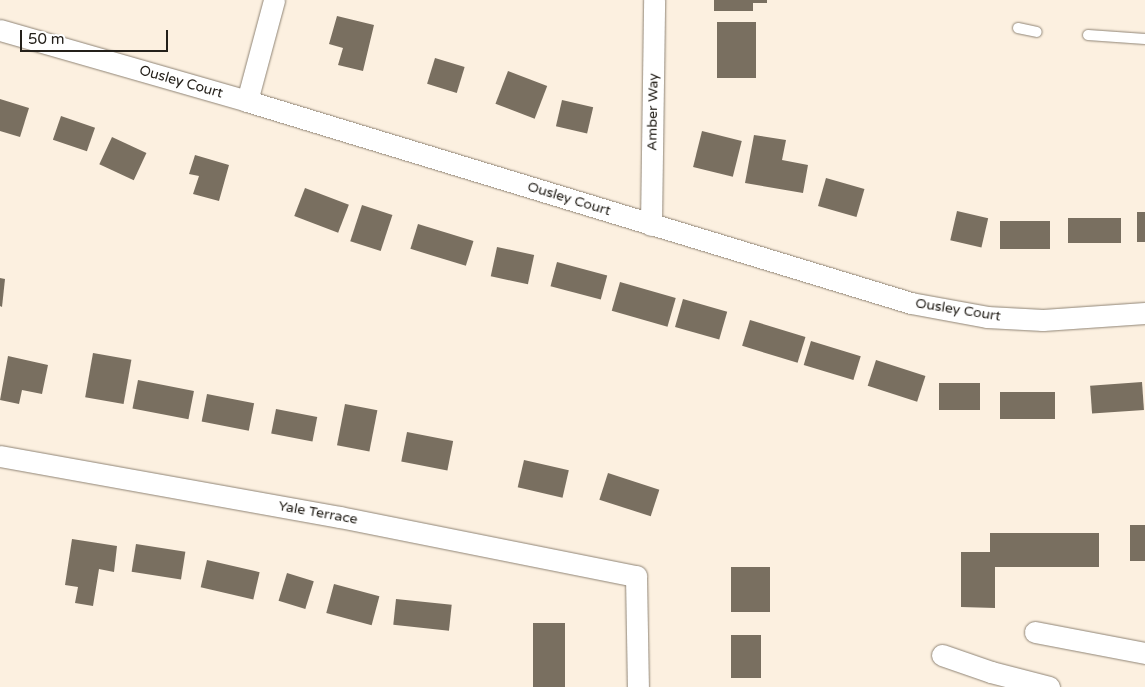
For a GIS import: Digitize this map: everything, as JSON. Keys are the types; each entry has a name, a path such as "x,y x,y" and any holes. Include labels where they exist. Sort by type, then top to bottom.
{"street":[{"path":"248,101 274,0"},
{"name":"Amber Way","path":"651,225 654,0"},
{"name":"Ousley Court","path":"0,30 248,101 910,303 987,317 1043,320 1145,313"},
{"name":"Yale Terrace","path":"0,456 340,517 636,576 638,687"},
{"path":"1035,632 1145,653"},
{"path":"942,655 991,672 1049,687"}],"lane":[{"path":"1018,28 1037,32"},
{"path":"1088,34 1145,39"}],"building":[{"path":"714,0 767,0 767,3 753,3 753,11 714,11"},
{"path":"337,16 374,25 363,71 338,65 343,48 329,44"},
{"path":"717,22 756,22 756,78 717,78"},
{"path":"435,58 465,67 457,93 427,84"},
{"path":"508,71 547,86 535,119 495,104"},
{"path":"0,99 29,108 20,137 0,131"},
{"path":"562,100 593,107 587,134 556,126"},
{"path":"61,116 95,128 87,151 53,140"},
{"path":"702,131 742,141 733,177 693,167"},
{"path":"754,135 786,140 782,160 808,165 803,193 745,183"},
{"path":"112,137 146,153 134,180 99,164"},
{"path":"195,155 229,165 219,201 193,194 199,176 189,174"},
{"path":"826,178 864,189 856,217 818,206"},
{"path":"305,188 349,205 338,233 294,216"},
{"path":"362,205 392,215 381,251 350,241"},
{"path":"957,211 988,218 981,247 950,240"},
{"path":"1137,212 1145,212 1145,242 1137,242"},
{"path":"1068,218 1121,218 1121,243 1068,243"},
{"path":"1000,221 1050,221 1050,249 1000,249"},
{"path":"418,224 473,241 466,266 410,249"},
{"path":"497,247 534,255 528,284 491,276"},
{"path":"557,262 607,275 601,300 551,286"},
{"path":"0,278 5,279 2,307 0,306"},
{"path":"620,282 676,298 667,327 612,311"},
{"path":"683,299 727,312 719,340 675,327"},
{"path":"750,320 805,337 798,363 742,346"},
{"path":"811,341 861,356 853,380 804,365"},
{"path":"93,353 131,360 124,404 85,397"},
{"path":"8,356 48,365 42,394 22,390 19,404 0,400"},
{"path":"876,360 925,376 917,402 868,386"},
{"path":"138,380 194,391 188,419 132,408"},
{"path":"1142,382 1144,410 1092,414 1090,386"},
{"path":"939,383 980,383 980,410 939,410"},
{"path":"1000,392 1055,392 1055,419 1000,419"},
{"path":"207,394 254,403 249,431 202,421"},
{"path":"345,404 377,410 369,452 337,445"},
{"path":"276,409 317,417 312,442 271,434"},
{"path":"407,432 453,441 447,470 401,461"},
{"path":"524,460 569,470 563,498 518,487"},
{"path":"608,473 659,490 651,516 599,500"},
{"path":"1130,525 1145,525 1145,561 1130,561"},
{"path":"990,533 1099,533 1099,567 995,567 995,608 961,607 961,552 990,552"},
{"path":"72,539 117,546 114,572 99,569 93,606 75,603 78,587 65,585"},
{"path":"136,544 185,552 181,579 132,572"},
{"path":"207,560 260,572 253,599 201,587"},
{"path":"731,567 770,567 770,612 731,612"},
{"path":"287,573 314,581 305,609 279,601"},
{"path":"334,584 379,596 372,625 326,613"},
{"path":"396,599 452,605 449,631 393,625"},
{"path":"533,623 565,623 565,687 533,687"},
{"path":"731,635 761,635 761,678 731,678"}]}
